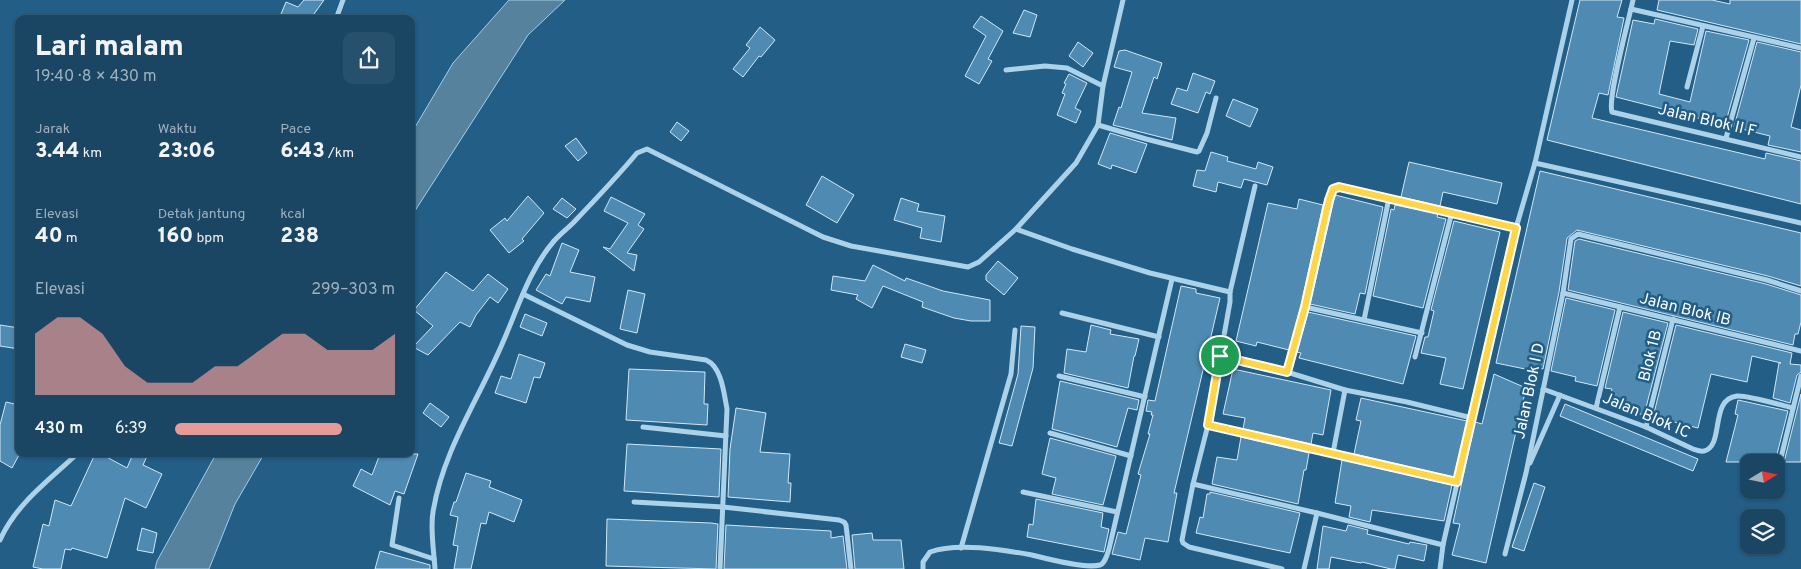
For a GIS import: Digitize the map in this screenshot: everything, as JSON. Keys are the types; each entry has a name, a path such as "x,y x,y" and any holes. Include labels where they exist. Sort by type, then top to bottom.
{"street":[{"path":"337,15 343,0"},
{"path":"435,569 432,515 440,481 458,432 499,351 536,267 554,240 587,208 637,153 647,149 824,237 851,246 968,267 979,262 1016,229 1076,163 1098,125 1103,86 1123,0"},
{"path":"1440,569 1443,545 1457,482 1516,228 1535,163 1572,0"},
{"path":"1633,0 1631,9 1801,48"},
{"name":"Jalan Blok II F","path":"1631,9 1612,91 1610,108 1612,112 1801,157"},
{"path":"1687,87 1703,26"},
{"path":"1726,138 1754,38"},
{"path":"1006,70 1045,66 1067,68 1103,86"},
{"path":"1098,125 1197,152 1207,132 1216,98"},
{"path":"1535,163 1801,223"},
{"path":"1255,186 1230,292 1230,302 1208,425 1182,537 1185,545 1282,569"},
{"path":"1287,372 1305,307 1333,189 1339,187 1516,228"},
{"path":"1364,320 1390,198"},
{"path":"1415,357 1452,212"},
{"path":"1016,229 1172,279 1230,292"},
{"name":"Jalan Blok I D","path":"1505,554 1526,474 1563,292 1570,239 1578,234 1758,278 1801,291"},
{"path":"923,569 923,562 930,552 960,548 981,548 1031,555 1069,566 1088,567 1103,564 1109,549 1172,279"},
{"name":"Jalan Blok IB","path":"1563,292 1801,351"},
{"path":"523,294 627,345 650,352 702,359 711,362 716,369 723,388 727,409 720,569"},
{"path":"1305,307 1422,333"},
{"path":"1596,408 1620,307"},
{"path":"1062,313 1159,337"},
{"name":"Blok 1B","path":"1646,427 1674,319"},
{"path":"960,548 1011,374 1015,330"},
{"path":"1220,356 1287,372 1345,390 1407,402 1472,418"},
{"path":"1059,376 1145,397"},
{"path":"1782,454 1801,376"},
{"name":"Jalan Blok IC","path":"1543,389 1646,427 1693,450 1705,451 1710,448 1714,440 1722,405 1726,399 1738,396 1793,408"},
{"path":"1333,453 1345,390"},
{"path":"1526,474 1560,395"},
{"path":"1208,425 1457,482"},
{"path":"644,426 726,436"},
{"path":"1050,433 1131,456"},
{"path":"0,540 11,521 36,489 74,457"},
{"path":"1193,484 1443,545"},
{"path":"1023,492 1117,512"},
{"path":"399,498 392,545 434,559"},
{"path":"634,502 723,507 839,520 846,525 852,569"},
{"path":"1304,569 1317,513"}],"water":[{"path":"509,0 565,0 528,35 415,211 415,127 453,63"},
{"path":"214,457 262,457 235,504 209,569 155,569 157,561"}],"building":[{"path":"304,0 324,0 314,14 316,15 281,15 286,2 298,7"},
{"path":"1580,0 1622,0 1617,17 1624,18 1608,95 1599,93 1592,118 1765,159 1766,153 1801,161 1801,204 1547,140"},
{"path":"1659,0 1712,0 1730,4 1730,0 1801,0 1801,44 1657,10"},
{"path":"1024,10 1037,15 1030,37 1013,33"},
{"path":"981,16 1003,31 988,59 992,61 979,84 965,76 986,36 973,27"},
{"path":"1655,19 1698,29 1694,45 1670,41 1659,94 1690,102 1706,31 1749,40 1725,125 1616,97 1633,20 1654,24"},
{"path":"760,27 775,40 761,57 759,56 743,77 733,69 750,48 746,45"},
{"path":"1078,42 1093,53 1083,67 1069,56"},
{"path":"1757,42 1801,52 1801,85 1791,127 1801,130 1801,152 1768,145 1770,136 1734,127"},
{"path":"1125,50 1162,63 1157,79 1154,77 1142,113 1176,118 1172,140 1113,125 1119,107 1121,108 1132,72 1114,67 1119,51"},
{"path":"1193,73 1215,81 1210,94 1206,92 1198,113 1171,104 1177,88 1187,91"},
{"path":"1069,74 1087,83 1075,108 1081,111 1076,123 1057,115 1065,94 1062,93 1066,84 1064,83"},
{"path":"1233,99 1258,109 1250,127 1226,116"},
{"path":"677,122 689,131 681,141 670,132"},
{"path":"1110,133 1147,144 1136,173 1112,165 1111,169 1098,164"},
{"path":"576,138 587,153 578,161 565,146"},
{"path":"1211,152 1228,157 1227,161 1256,169 1258,162 1273,167 1267,185 1244,179 1241,188 1218,182 1216,192 1193,186 1197,170 1205,171"},
{"path":"1409,162 1502,183 1497,204 1443,192 1440,206 1401,197"},
{"path":"1540,171 1801,233 1801,286 1768,276 1577,230 1567,238 1559,292 1543,369 1530,366 1530,370 1496,363"},
{"path":"822,176 854,195 837,223 806,205"},
{"path":"1335,195 1383,207 1365,294 1360,293 1355,314 1310,304"},
{"path":"528,196 544,213 522,239 524,241 509,253 490,230 505,218 507,221"},
{"path":"611,197 645,214 638,225 644,229 627,253 637,255 634,271 603,247 610,249 628,223 604,211"},
{"path":"562,198 576,209 567,218 553,209"},
{"path":"901,198 919,204 917,211 945,216 941,242 920,238 922,228 894,220"},
{"path":"1299,199 1323,205 1301,306 1289,350 1257,342 1256,346 1236,341 1268,203 1297,209"},
{"path":"1395,205 1438,214 1437,217 1446,219 1423,308 1373,296 1391,209 1394,210"},
{"path":"1454,221 1500,232 1463,389 1440,384 1446,358 1421,353 1425,337 1428,337 1434,311 1431,310"},
{"path":"1579,239 1766,284 1801,295 1801,322 1798,334 1795,334 1793,345 1568,290 1575,241"},
{"path":"562,243 579,250 570,272 595,277 590,302 566,297 562,304 536,290 546,274 550,276"},
{"path":"998,261 1018,278 1004,295 986,280 986,275"},
{"path":"873,265 905,281 906,278 943,291 990,300 990,321 971,321 954,318 922,307 923,302 883,286 872,308 856,299 858,295 831,290 833,276 865,281"},
{"path":"446,272 473,291 488,274 508,289 498,303 490,297 476,315 470,327 460,322 428,355 415,348 415,345 433,326 415,309"},
{"path":"1181,286 1196,289 1196,293 1220,298 1174,493 1177,493 1168,542 1145,538 1140,560 1112,554 1118,532 1126,534 1141,475 1138,474 1150,434 1148,434 1153,415 1151,415 1152,412 1146,411 1148,400 1155,401"},
{"path":"628,290 645,294 637,333 620,329"},
{"path":"1566,298 1615,310 1597,386 1575,381 1576,377 1551,371"},
{"path":"1308,312 1416,336 1403,384 1299,358 1301,353 1297,352"},
{"path":"1623,312 1668,323 1644,415 1624,410 1626,401 1610,397 1612,389 1605,388"},
{"path":"525,314 547,323 542,336 520,327"},
{"path":"0,325 15,327 15,348 0,346"},
{"path":"1091,325 1111,330 1110,334 1139,339 1128,388 1064,373 1067,349 1086,352"},
{"path":"1676,325 1792,353 1790,364 1801,365 1801,372 1797,375 1790,403 1773,398 1779,363 1781,363 1752,356 1747,382 1711,374 1698,428 1653,417"},
{"path":"1021,326 1035,327 1033,368 1012,446 999,443 1018,374"},
{"path":"905,344 926,350 922,363 901,357"},
{"path":"519,354 545,363 540,378 534,377 526,403 495,393 501,376 511,379"},
{"path":"629,369 705,372 704,404 708,404 707,425 626,420"},
{"path":"1233,369 1331,390 1323,435 1313,433 1311,444 1243,429 1245,418 1223,414"},
{"path":"1494,374 1526,388 1486,563 1452,555 1460,524 1453,523 1475,422 1482,424"},
{"path":"1060,381 1139,400 1137,410 1128,408 1117,447 1052,429"},
{"path":"1801,394 1801,462 1785,462"},
{"path":"1361,398 1467,421 1454,477 1354,454 1361,421 1356,420"},
{"path":"1738,400 1788,411 1777,454 1740,454 1740,462 1726,462 1738,415 1735,414"},
{"path":"6,402 15,404 15,457 18,457 12,468 0,461 0,425"},
{"path":"430,403 449,417 441,427 423,413"},
{"path":"1565,404 1698,459 1693,471 1560,416"},
{"path":"736,408 766,413 760,452 790,454 788,483 791,483 790,502 728,497 730,449"},
{"path":"1241,437 1309,453 1298,504 1212,484 1217,457 1237,460"},
{"path":"1050,438 1116,456 1103,505 1052,494 1056,478 1042,474"},
{"path":"627,444 721,449 719,497 624,491"},
{"path":"415,454 418,454 404,494 395,491 390,505 353,486 361,469 372,475 379,457 415,457"},
{"path":"94,457 107,457 127,468 132,457 147,457 143,465 162,474 146,508 125,498 107,558 72,548 71,550 65,549 61,569 33,567 43,524 49,526 55,500 71,506"},
{"path":"1342,460 1452,485 1444,521 1372,510 1370,522 1349,517 1351,506 1335,503"},
{"path":"466,473 491,481 489,487 522,500 514,522 489,512 486,524 481,523 471,569 454,569 458,546 453,545 458,517 450,515"},
{"path":"1534,483 1545,487 1524,551 1512,547"},
{"path":"1210,492 1300,513 1290,553 1196,533 1200,517 1203,518 1207,494 1210,494"},
{"path":"1036,499 1103,513 1101,527 1109,529 1104,552 1027,537 1029,524 1033,525"},
{"path":"607,519 718,524 716,569 606,566"},
{"path":"726,525 831,531 831,538 843,536 847,569 724,569"},
{"path":"1348,525 1368,530 1367,534 1409,544 1410,542 1427,545 1424,561 1398,555 1395,569 1391,569 1331,557 1329,569 1317,569 1323,526 1346,531"},
{"path":"142,528 157,533 153,553 137,550"},
{"path":"872,533 873,540 901,540 904,569 855,569 852,535"},
{"path":"380,551 430,565 430,569 375,569"}],"route":[{"path":"1339,187 1516,228 1457,482 1208,425 1220,356 1287,372 1305,307 1333,189 1339,187"}]}
